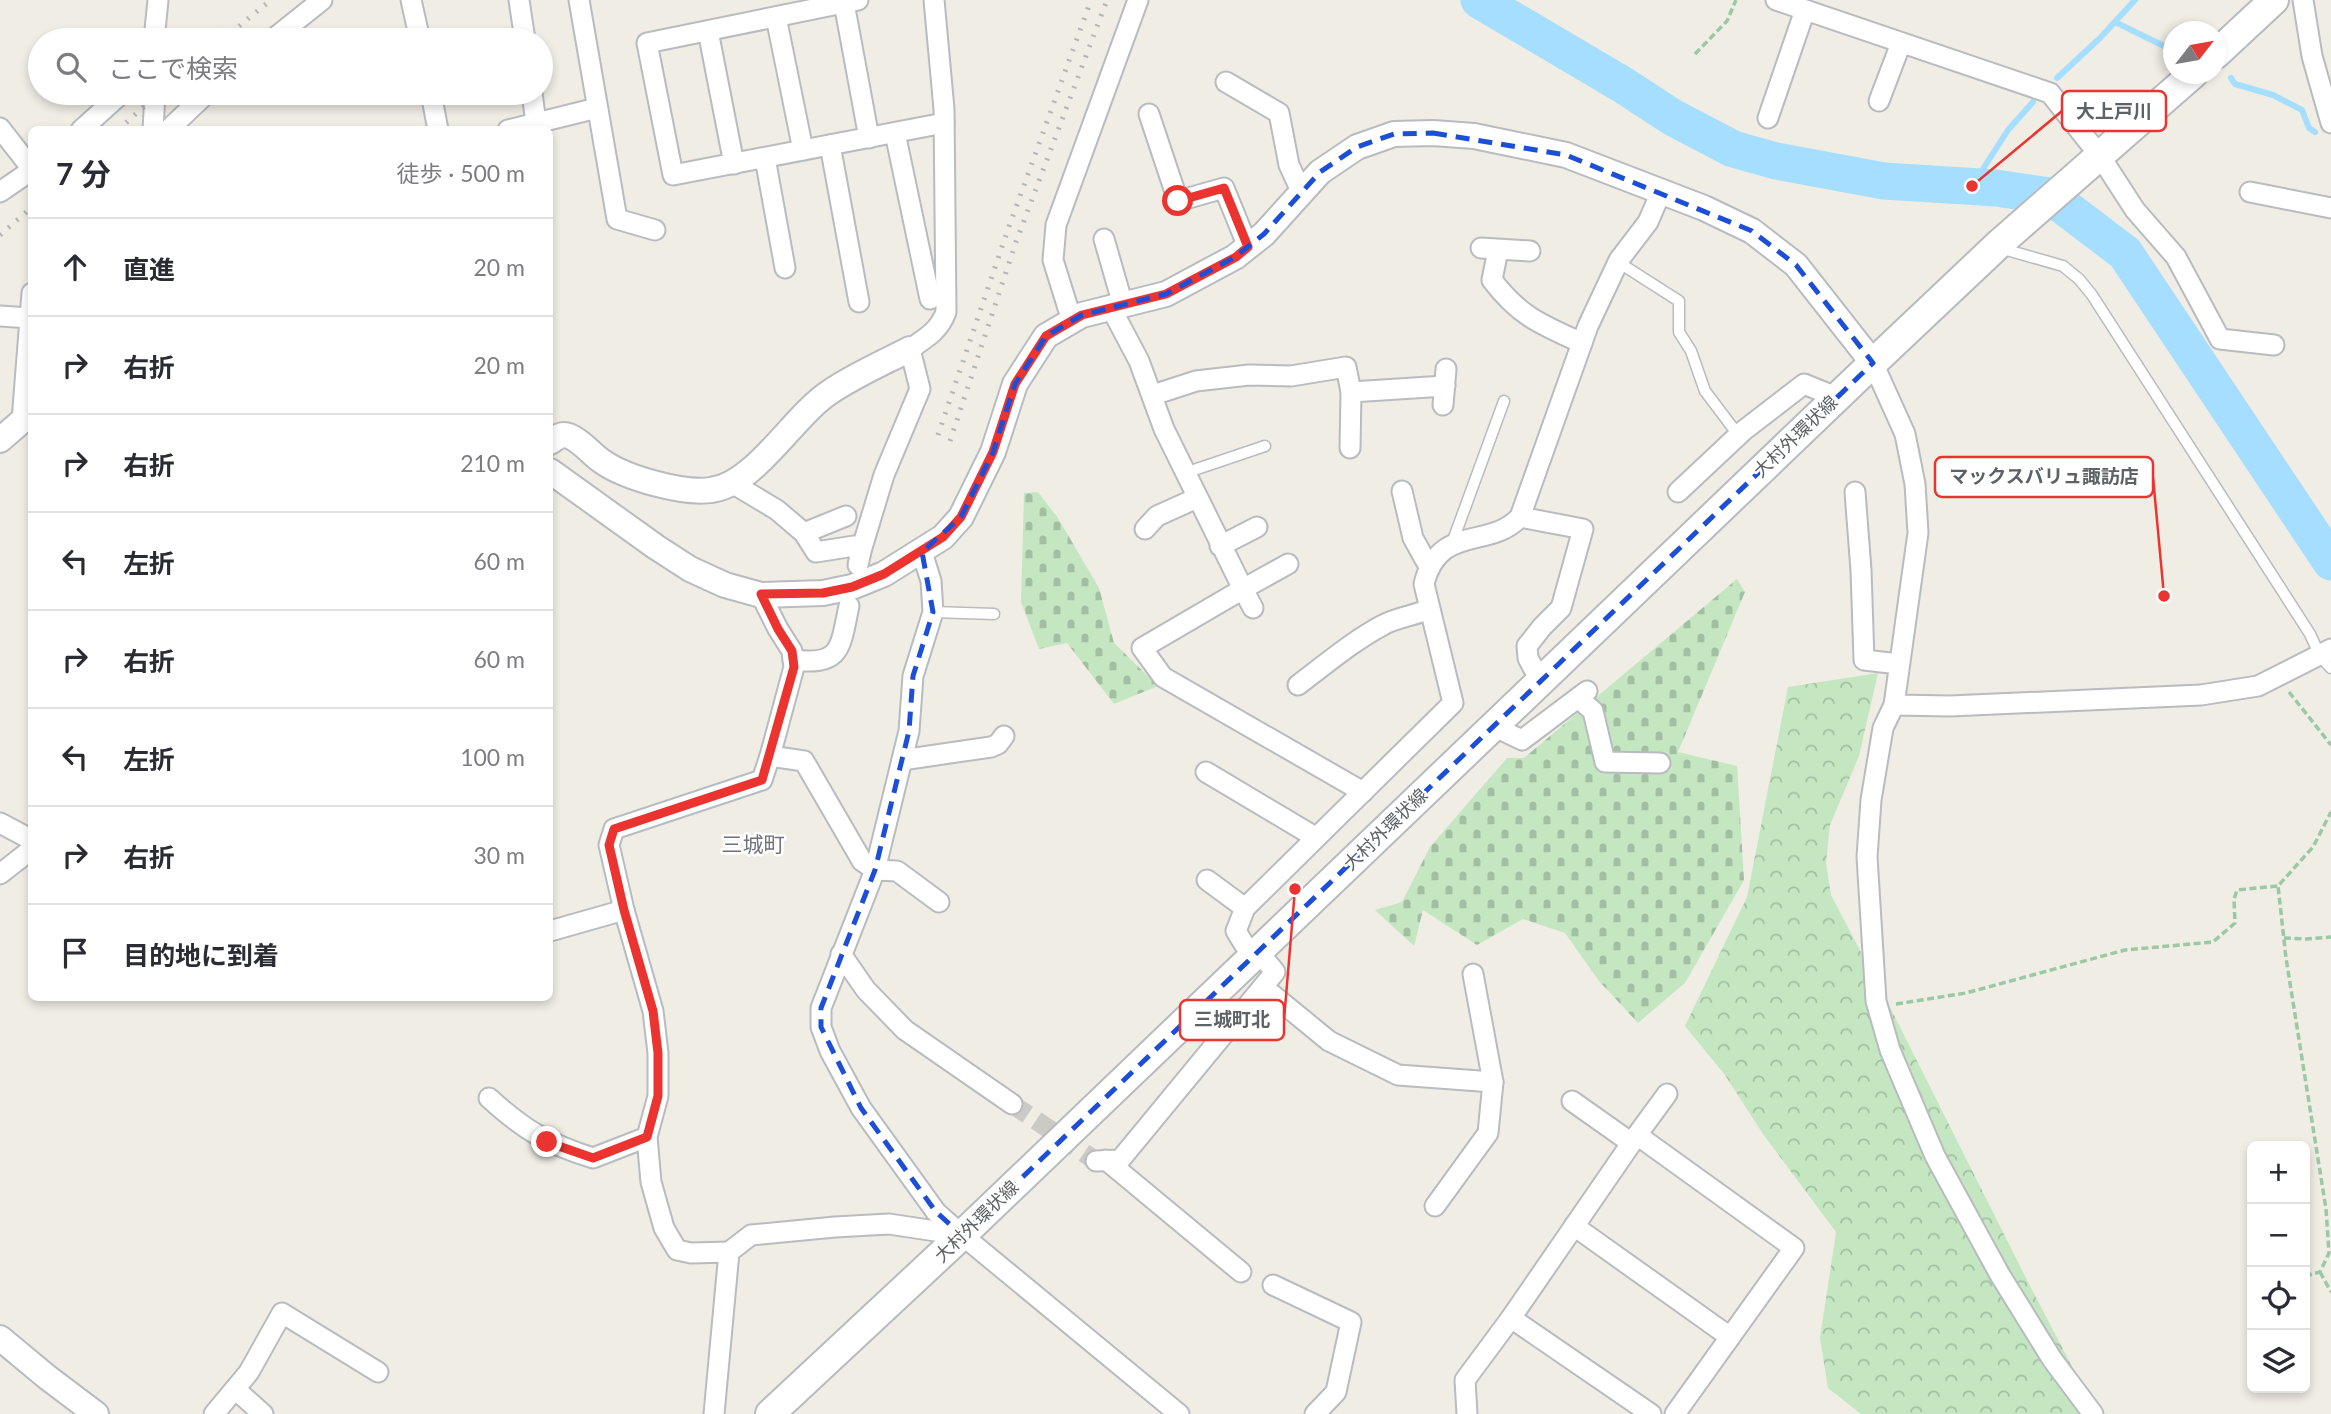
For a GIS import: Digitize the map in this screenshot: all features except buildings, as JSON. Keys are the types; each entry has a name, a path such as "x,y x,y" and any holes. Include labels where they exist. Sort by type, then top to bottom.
{"main road":[{"path":"2226,45 2274,0"},
{"path":"2094,161 2182,84"},
{"name":"大村外環状線","path":"770,1414 962,1235 1836,397 1998,245 2094,161"}],"street":[{"path":"155,28 158,0"},
{"path":"287,28 322,0"},
{"path":"411,0 417,28"},
{"path":"519,0 523,28"},
{"path":"579,0 617,219 655,230"},
{"path":"929,299 944,123 934,0"},
{"path":"1072,321 1054,260 1056,225 1138,0"},
{"path":"1776,0 2050,93 2094,161 2176,257 2220,339 2274,345"},
{"path":"2303,0 2312,56 2331,124"},
{"path":"869,138 851,1 647,43 673,175 765,158 803,150 869,138 944,123"},
{"path":"1769,118 1805,10"},
{"path":"776,17 803,150"},
{"path":"708,31 734,163"},
{"path":"1879,102 1901,43"},
{"path":"1226,82 1279,113 1289,165 1301,191"},
{"path":"85,126 109,105"},
{"path":"153,126 154,105"},
{"path":"172,126 194,105"},
{"path":"433,105 437,126"},
{"path":"534,105 536,123"},
{"path":"524,126 597,108"},
{"path":"1150,114 1178,201 1224,188 1248,247"},
{"path":"0,128 28,164"},
{"path":"553,440 559,436 568,436 604,464 638,477 668,485 713,490 732,483 749,471 798,419 828,393 910,349 933,333 946,312 929,299 895,133"},
{"path":"553,473 619,522 690,569 725,585 761,594 823,593 852,587 884,574 943,537 961,517 993,452 1015,384 1046,336 1082,315 1166,294 1236,257 1264,234 1320,172 1357,147 1394,134 1433,133 1474,136 1566,155 1661,191 1752,231 1796,265 1872,363 1905,434 1915,484 1918,533 1894,705 1883,728 1871,800 1867,857 1878,1006 1890,1050 1935,1156 2000,1275 2052,1359 2093,1414"},
{"path":"830,145 859,302"},
{"path":"765,158 785,268"},
{"path":"0,192 28,172"},
{"path":"1241,1272 1101,1161 1120,1160 1275,972 1236,931 1245,908 1453,703 1424,583 1429,565 1462,540 1510,528 1520,517 1582,343 1618,262 1648,222 1661,191"},
{"path":"2250,192 2331,208"},
{"path":"1104,239 1117,306 1153,394 1164,429 1253,608"},
{"path":"1530,251 1489,249 1492,280 1504,297 1529,319 1582,343"},
{"path":"0,316 28,318"},
{"path":"732,483 777,510 804,533 816,552 854,546 860,558 884,475 920,390 910,349"},
{"path":"1153,394 1196,382 1249,375 1291,376 1346,367 1351,392 1350,448"},
{"path":"0,440 27,418 28,368"},
{"path":"1678,492 1739,436 1804,384 1836,397"},
{"path":"1351,392 1444,386"},
{"path":"1402,491 1413,538 1429,565"},
{"path":"1855,492 1862,579 1864,660 1899,664"},
{"path":"1145,529 1157,516 1197,498"},
{"path":"804,533 846,516"},
{"path":"1520,517 1583,529 1562,608 1542,626 1527,646 1528,659 1539,681"},
{"path":"1220,546 1257,527"},
{"path":"922,552 931,581 933,612 913,676 909,731 875,870 821,1008 821,1027 830,1051 861,1108 936,1212 1179,1414"},
{"path":"1287,564 1142,648 1163,677 1363,792"},
{"path":"1862,579 1882,577"},
{"path":"761,594 792,651 794,667 762,780 614,829 609,845 624,910 653,1011 658,1053 658,1096 647,1137 652,1182 668,1239 677,1250 691,1253 729,1252 751,1235 835,1227 889,1224 962,1235"},
{"path":"793,660 814,663 833,656 841,643 849,606"},
{"path":"1298,685 1353,643 1386,623 1429,609"},
{"path":"1894,705 1950,706 2201,695 2258,686 2327,658"},
{"path":"1493,726 1522,740 1583,694 1593,711 1605,761 1660,763"},
{"path":"902,760 991,747 998,744 1004,736"},
{"path":"770,756 804,761 862,861 875,870 897,871 939,902"},
{"path":"1206,772 1315,837"},
{"path":"0,823 28,839"},
{"path":"0,874 28,852"},
{"path":"1207,880 1245,908"},
{"path":"553,930 624,910"},
{"path":"842,954 866,990 905,1030 1012,1104"},
{"path":"1435,1206 1488,1133 1493,1082 1473,974"},
{"path":"1263,986 1329,1041 1398,1075 1493,1082"},
{"path":"1467,1414 1465,1380 1667,1094"},
{"path":"489,1098 516,1123 547,1142 593,1158 647,1137"},
{"path":"1572,1101 1634,1138 1794,1248 1675,1414"},
{"path":"1574,1226 1730,1337"},
{"path":"714,1414 729,1252"},
{"path":"1273,1284 1351,1322 1336,1392 1315,1414"},
{"path":"214,1414 249,1372 282,1313 378,1371"},
{"path":"1511,1318 1651,1414"},
{"path":"0,1338 96,1414"},
{"path":"235,1389 263,1414"}],"lane":[{"path":"1998,245 2063,266 2079,279 2092,295 2327,658"},
{"path":"1618,262 1679,301 1679,332 1691,351 1705,391 1739,436"},
{"path":"1451,546 1504,401"},
{"path":"1185,473 1265,446"},
{"path":"933,612 994,614"}],"path":[{"path":"1695,54 1727,21 1736,0"},
{"path":"2277,677 2331,745"},
{"path":"1878,1006 1966,993 2125,950 2213,942 2235,923 2234,899 2237,890 2278,886 2313,847 2331,812"},
{"path":"2278,886 2326,1209 2329,1254 2320,1272 2310,1275"},
{"path":"2284,938 2331,937"},
{"path":"2320,1272 2331,1292"}],"highlighted area":[{"path":"1433,133 1566,155 1752,231 1796,265 1873,363 962,1235 936,1212 861,1108 821,1027 821,1008 875,870 909,731 913,676 933,612 922,552 961,517 993,452 1015,384 1046,336 1082,315 1166,294 1235,257 1264,234 1320,172 1357,147 1394,134"}],"green space":[{"path":"1038,492 1058,518 1099,588 1114,643 1158,686 1114,704 1067,643 1039,649 1021,602 1024,493"},
{"path":"1737,579 1745,592 1678,752 1737,766 1744,880 1685,983 1638,1023 1599,981 1565,933 1523,919 1477,945 1423,910 1414,946 1375,910 1402,902 1430,847 1507,758 1524,758"},
{"path":"1878,673 1859,756 1830,825 1826,863 1831,895 2097,1414 1861,1414 1828,1388 1820,1338 1836,1232 1763,1134 1725,1075 1685,1026 1747,897 1788,687"}],"waterway":[{"path":"1479,0 1672,117 1733,149 1776,161 1884,181 1996,188 2050,196 2125,253 2331,562"},
{"path":"2057,78 2100,38 2135,0"},
{"path":"2115,22 2163,46"},
{"path":"2231,78 2235,84 2273,95 2302,110 2309,128 2315,132"},
{"path":"1972,186 2008,130 2033,102"}],"tunnel":[{"path":"1012,1104 1096,1161"}],"railway":[{"path":"237,28 271,0"},
{"path":"938,435 1006,235 1091,0"},
{"path":"950,441 1016,242 1107,0"},
{"path":"122,126 146,105"},
{"path":"0,235 28,210"}],"place":[{"name":"大上戸川","path":"1972,186"},
{"name":"マックスバリュ諏訪店","path":"2164,596"},
{"name":"三城町北","path":"1295,889"}],"district":[{"name":"三城町","path":"753,843"}],"route":[{"path":"547,1142 593,1158 647,1137 658,1096 658,1053 653,1011 624,910 609,845 614,829 762,780 794,667 792,651 761,594 823,593 852,587 884,574 922,552 943,537 961,517 993,452 1015,384 1046,336 1082,315 1166,294 1236,257 1248,247 1224,188 1178,201"}]}
